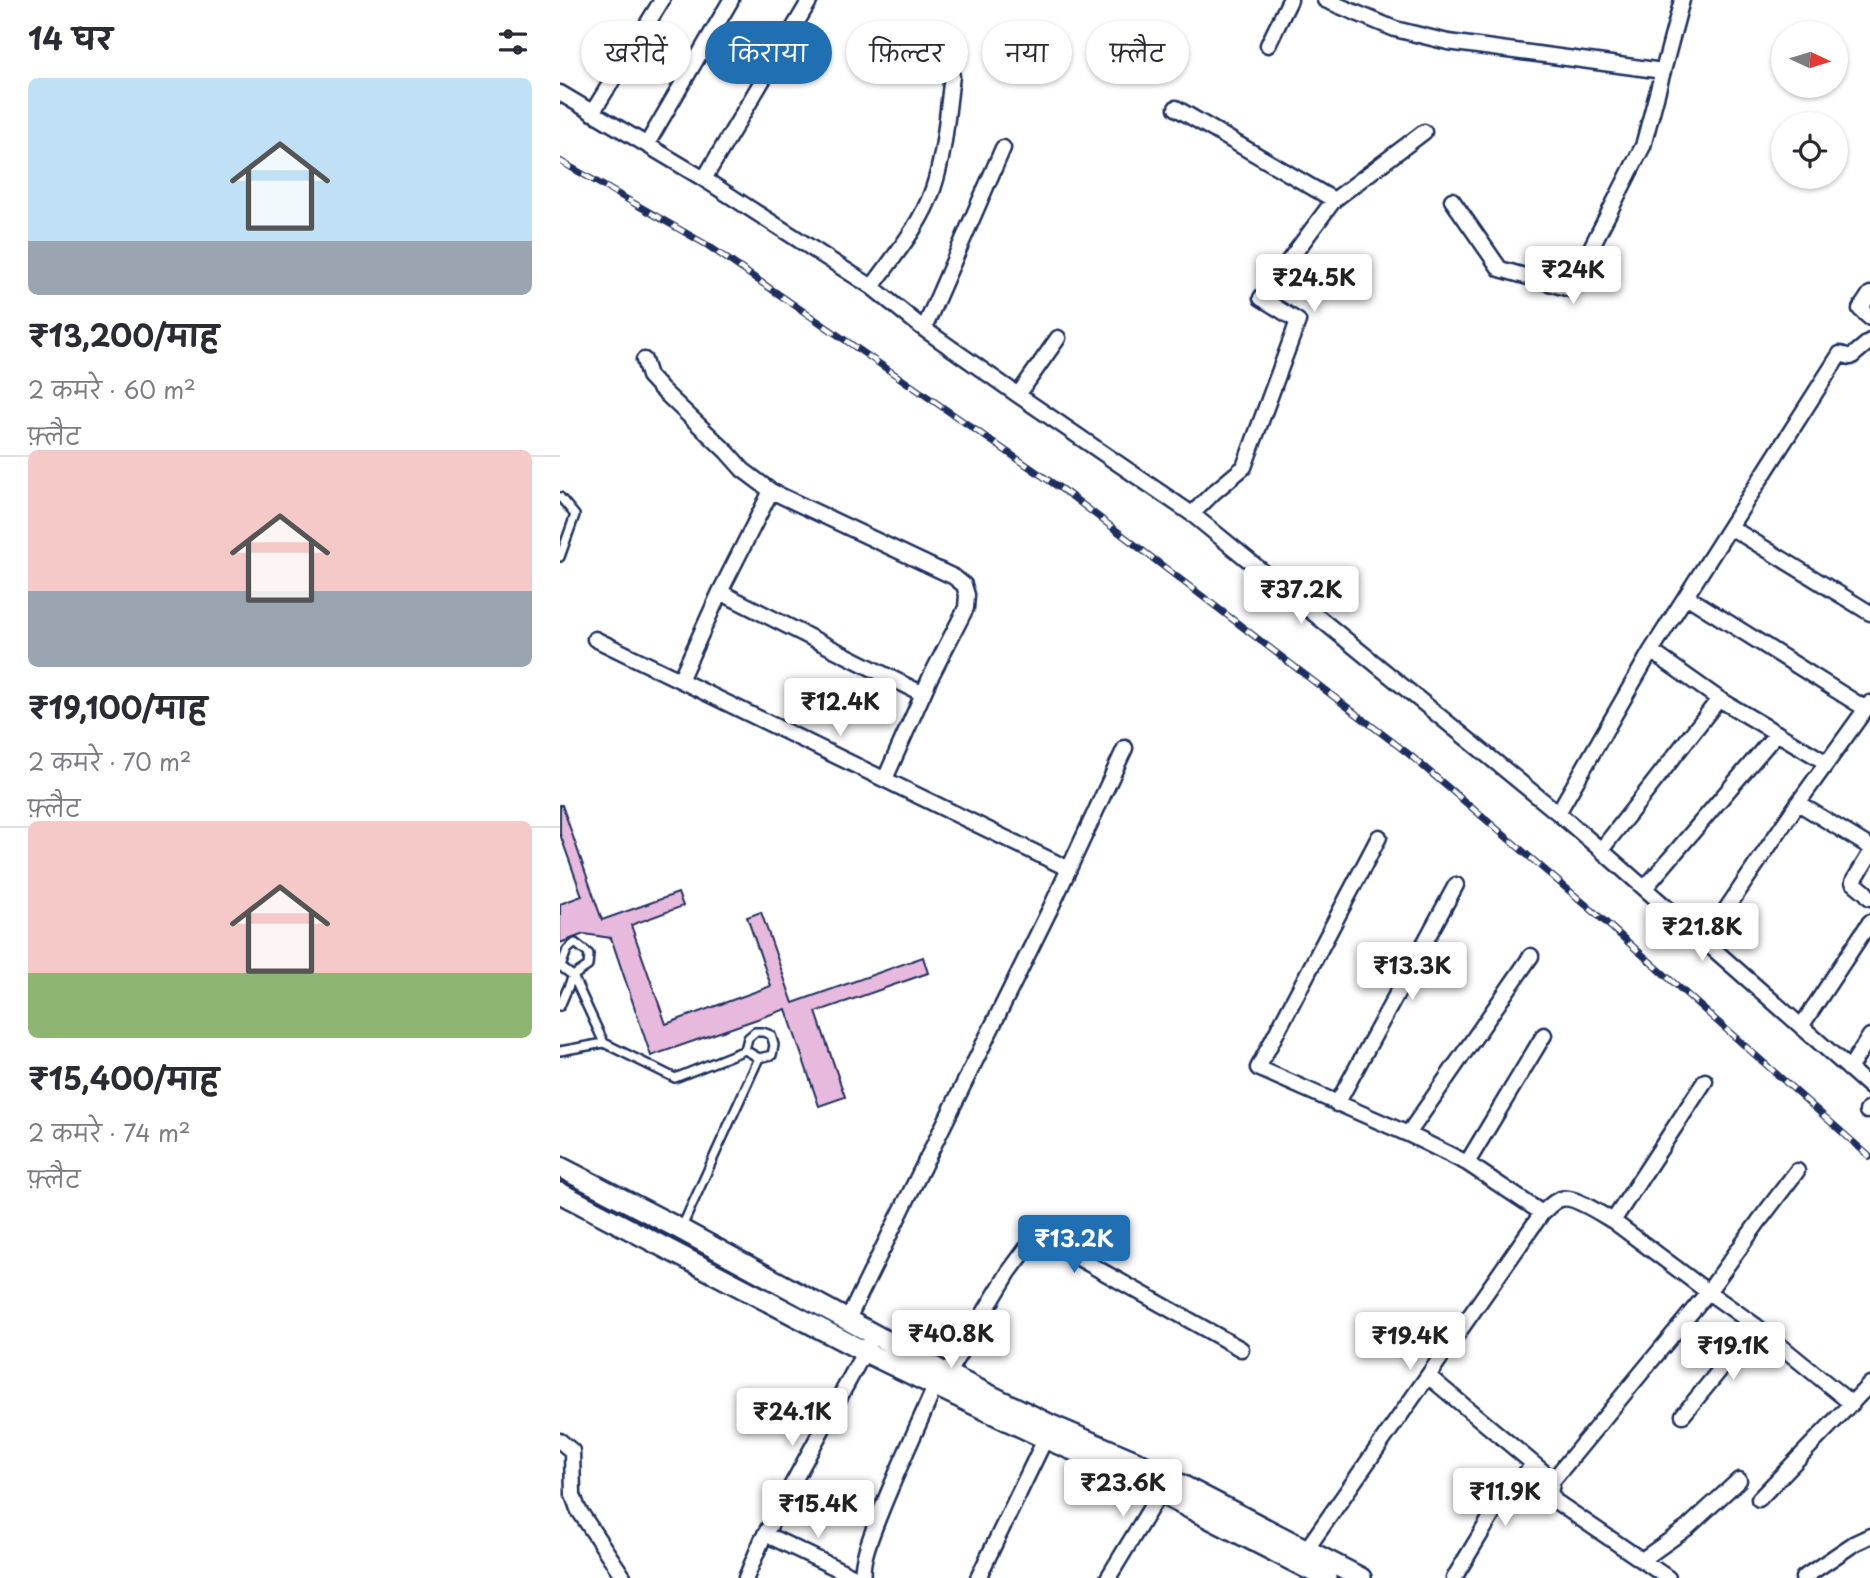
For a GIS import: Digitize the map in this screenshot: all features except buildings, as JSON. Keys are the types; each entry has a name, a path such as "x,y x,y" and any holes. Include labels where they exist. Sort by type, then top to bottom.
{"main road":[{"path":"560,1167 680,1229 847,1321 869,1343"},
{"path":"560,1193 942,1376 1048,1432 1133,1460 1164,1486 1326,1578"},
{"path":"1164,1486 1361,1578"}],"street":[{"path":"592,113 662,0"},
{"path":"647,144 731,0"},
{"path":"704,179 810,0"},
{"path":"1268,45 1290,0"},
{"path":"1325,0 1395,29 1448,42 1663,71"},
{"path":"1452,200 1500,269 1570,289 1643,146 1682,0"},
{"path":"872,286 921,217 933,189 951,84"},
{"path":"560,93 704,179 872,286 923,329 1192,514 1558,813 1870,1087"},
{"path":"1176,108 1334,200"},
{"path":"1192,514 1244,467 1298,321 1261,298 1334,200 1424,132"},
{"path":"923,329 1003,148"},
{"path":"1870,294 1860,309 1870,318"},
{"path":"1018,395 1058,338"},
{"path":"1558,813 1651,651 1840,354 1851,357 1870,341"},
{"path":"643,360 649,376 661,389 743,470 771,491 954,577 964,585 967,595 966,608 885,779"},
{"path":"680,680 720,592 771,491"},
{"path":"1730,527 1870,613"},
{"path":"720,592 923,694"},
{"path":"1686,596 1868,706 1798,803 1704,942"},
{"path":"595,639 1069,869"},
{"path":"1651,651 1719,699 1827,763"},
{"path":"1601,850 1719,699"},
{"path":"1645,888 1777,733"},
{"path":"847,1321 1069,869 1125,748"},
{"path":"1798,803 1870,847"},
{"path":"1379,837 1258,1068 1467,1163 1542,1213"},
{"path":"1870,854 1853,881 1870,898"},
{"path":"1337,1104 1456,885"},
{"path":"1802,1026 1870,922"},
{"path":"1408,1134 1531,956"},
{"path":"1467,1163 1544,1035"},
{"path":"1849,1069 1870,1037"},
{"path":"1613,1220 1704,1081"},
{"path":"1668,1578 1555,1501 1550,1492 1553,1480 1708,1292 1797,1171"},
{"path":"1306,1550 1542,1213 1562,1198 1570,1199 1613,1220 1756,1326 1852,1404"},
{"path":"863,1578 864,1561 873,1532 905,1451 942,1376 1026,1249 1047,1243 1073,1255 1241,1349"},
{"path":"1683,1415 1756,1326"},
{"path":"746,1578 765,1534 869,1343"},
{"path":"1428,1376 1553,1480"},
{"path":"1759,1499 1870,1384"},
{"path":"978,1578 1048,1432"},
{"path":"560,1441 572,1451 573,1495 578,1509 624,1578"},
{"path":"1454,1578 1500,1502 1534,1464"},
{"path":"1642,1560 1687,1528 1739,1480"},
{"path":"1108,1578 1164,1486"},
{"path":"765,1534 857,1578"},
{"path":"1809,1576 1854,1543 1870,1536"}],"lane":[{"path":"560,497 575,515 560,557"},
{"path":"560,1006 573,976 588,966 589,954 575,943 567,950 561,967 573,976 604,1043"},
{"path":"755,1031 771,1035 774,1045 772,1055 759,1058 745,1050 748,1038 755,1031"},
{"path":"560,1051 604,1043 675,1078 745,1050"},
{"path":"680,1229 759,1058"}],"railway":[{"path":"560,161 707,245 1070,495 1410,755 1593,911 1870,1157"}]}
